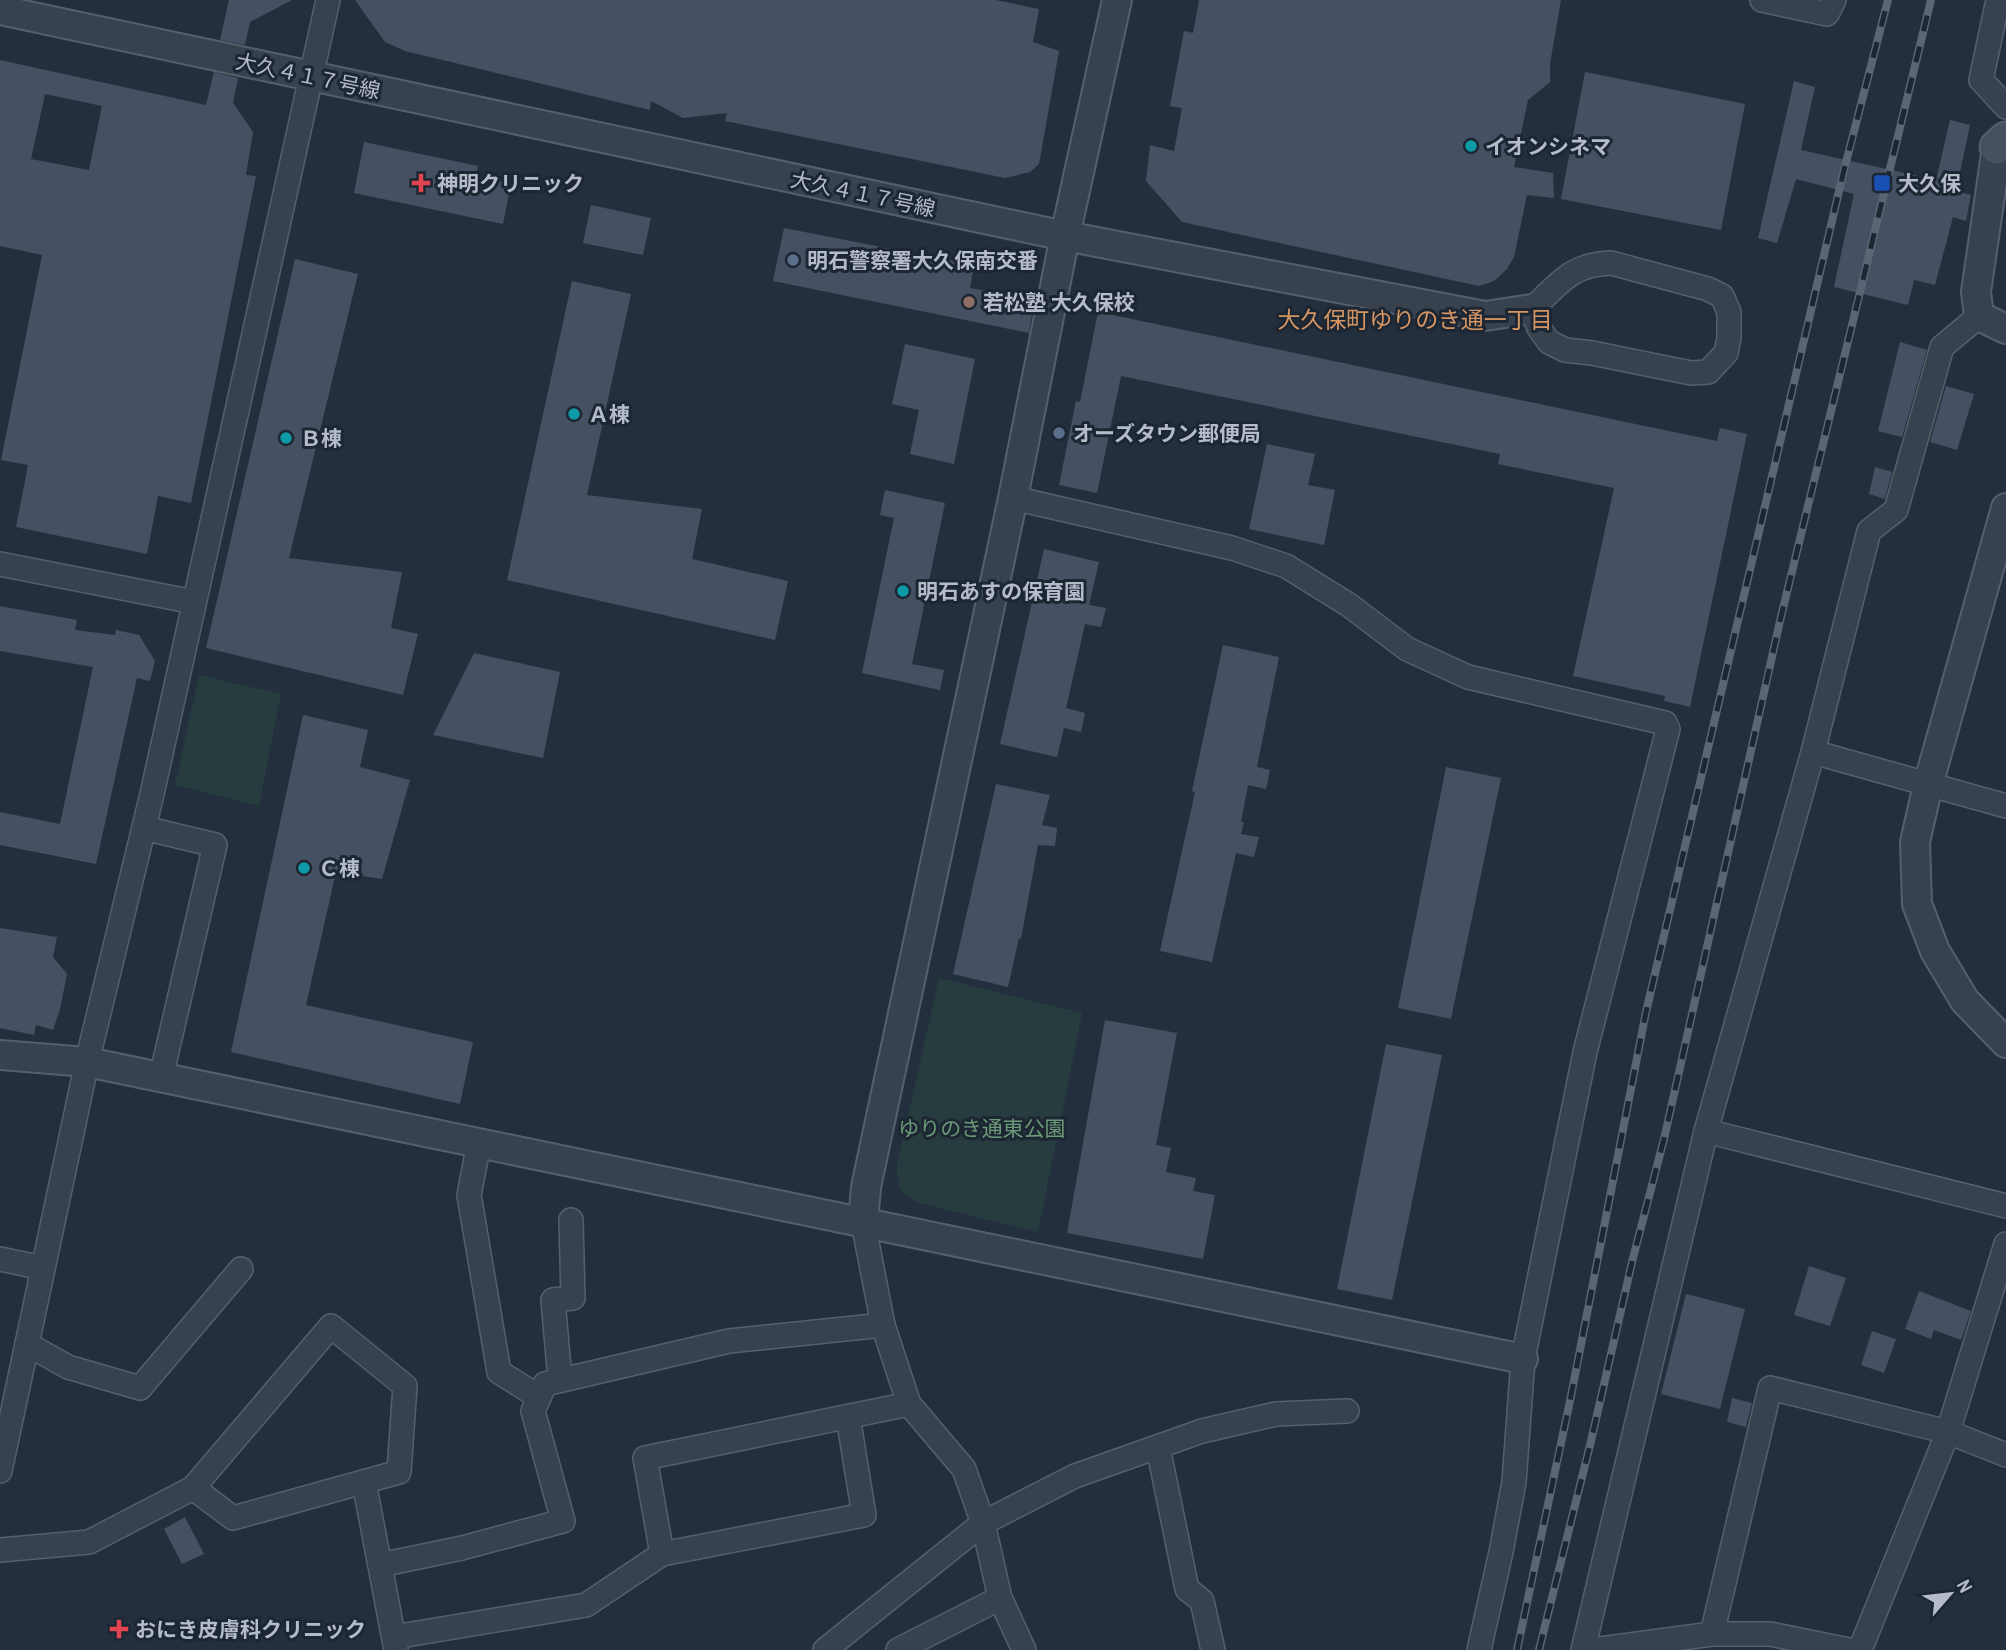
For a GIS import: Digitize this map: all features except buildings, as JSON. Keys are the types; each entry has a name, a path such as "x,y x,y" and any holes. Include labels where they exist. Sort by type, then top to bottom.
{"street":[{"path":"0,1469 11,1367 27,1344 87,1062 144,828 328,0"},
{"path":"1024,1650 1000,1598 983,1523 964,1469 909,1404 883,1325 863,1222 866,1188 1117,0"},
{"path":"1762,0 1828,14 1834,0"},
{"path":"1998,0 1981,80 2006,107"},
{"name":"大久４１７号線","path":"0,10 1065,236 1485,316 1532,309"},
{"path":"1979,316 1976,292 2001,143"},
{"path":"1611,263 1708,289 1722,296 1729,312 1729,338 1726,353 1708,372 1691,373 1565,349 1549,342 1539,328 1532,309 1573,272 1593,264 1611,263"},
{"path":"1979,316 2006,328"},
{"path":"1583,1650 1706,1131 1813,752 1868,531 1896,510 1942,347 1979,316"},
{"path":"1013,498 1232,548 1286,566 1349,605 1407,649 1468,677 1665,723 1668,729 1585,1052 1523,1359 1514,1482 1479,1650"},
{"path":"2006,508 1928,785 1915,842 1917,904 1935,951 1965,1001 2006,1043"},
{"path":"0,564 194,602"},
{"path":"1813,752 2006,806"},
{"path":"144,828 215,845 161,1077"},
{"path":"0,1055 87,1062 1523,1359"},
{"path":"1706,1131 2006,1206"},
{"path":"479,1143 469,1195 499,1372 539,1397"},
{"path":"559,1380 552,1300 573,1298 571,1220"},
{"path":"1860,1650 1948,1432 2006,1244"},
{"path":"0,1259 43,1268"},
{"path":"27,1344 68,1367 140,1388 240,1269"},
{"path":"380,1565 462,1548 563,1521 533,1411 545,1384 729,1340 883,1325"},
{"path":"0,1550 89,1542 193,1488 331,1326 405,1386 399,1472 233,1518 193,1488"},
{"path":"1712,1633 1770,1388 1948,1432 2006,1455"},
{"path":"662,1554 645,1458 909,1404"},
{"path":"825,1650 983,1523 1075,1476 1202,1431 1276,1414 1347,1411"},
{"path":"364,1482 395,1644 586,1605 662,1554 864,1515 848,1417"},
{"path":"1158,1447 1186,1589 1202,1601 1213,1650"},
{"path":"898,1650 1000,1598"},
{"path":"1593,1650 1712,1633 1770,1634 1849,1650"}],"green space":[{"path":"199,675 281,694 259,806 175,785"},
{"name":"ゆりのき通東公園","path":"939,978 1082,1013 1038,1232 919,1203 900,1189 897,1165"}],"railway":[{"path":"1517,1650 1570,1401 1646,1012 1844,170 1888,0"},
{"path":"1539,1650 1664,1139 1780,621 1931,0"}],"place":[{"name":"イオンシネマ","path":"1471,146"},
{"name":"神明クリニック","path":"421,183"},
{"name":"大久保","path":"1882,183"},
{"name":"明石警察署大久保南交番","path":"793,260"},
{"name":"若松塾 大久保校","path":"969,302"},
{"name":"Ａ棟","path":"574,414"},
{"name":"オーズタウン郵便局","path":"1059,433"},
{"name":"Ｂ棟","path":"286,438"},
{"name":"明石あすの保育園","path":"903,591"},
{"name":"Ｃ棟","path":"304,868"},
{"name":"おにき皮膚科クリニック","path":"119,1629"}],"district":[{"name":"大久保町ゆりのき通一丁目","path":"1415,319"}]}
